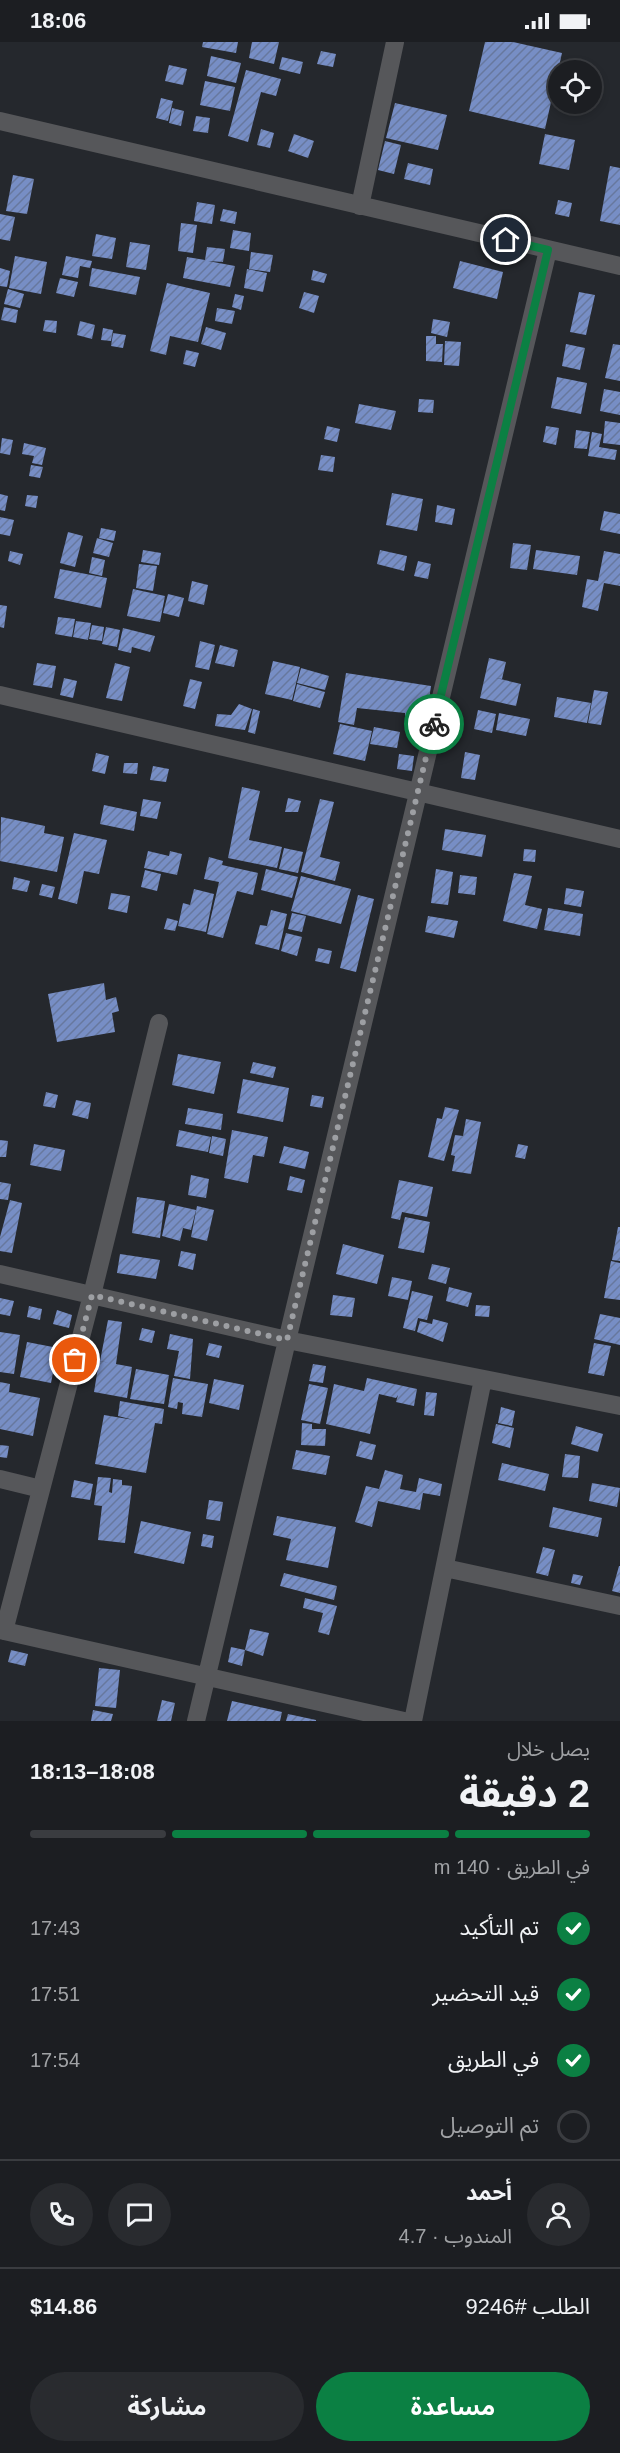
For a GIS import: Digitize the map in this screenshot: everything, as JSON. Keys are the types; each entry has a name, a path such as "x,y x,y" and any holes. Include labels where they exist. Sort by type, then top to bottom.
{"street":[{"path":"360,206 395,42"},
{"path":"0,121 620,266"},
{"path":"196,1721 548,250"},
{"path":"1,698 620,839"},
{"path":"159,1023 92,1295 2,1631 404,1721"},
{"path":"0,1274 287,1340 620,1406"},
{"path":"413,1721 483,1379"},
{"path":"0,1479 41,1488"},
{"path":"445,1568 620,1606"}],"building":[{"path":"203,42 238,42 236,53 202,47"},
{"path":"252,42 279,42 274,64 249,58"},
{"path":"485,42 513,42 562,53 560,60 548,60 548,114 545,129 469,111"},
{"path":"321,51 336,54 333,67 317,64"},
{"path":"211,56 241,63 236,83 207,76"},
{"path":"282,57 303,62 300,74 279,69"},
{"path":"169,65 187,69 183,85 165,81"},
{"path":"246,70 281,79 276,96 261,92 248,142 228,136"},
{"path":"205,81 235,87 230,111 200,105"},
{"path":"161,98 173,101 168,121 156,118"},
{"path":"395,103 447,115 438,150 386,138"},
{"path":"172,108 184,111 181,126 169,123"},
{"path":"196,116 210,118 208,133 193,131"},
{"path":"261,129 274,133 270,148 257,145"},
{"path":"294,134 314,141 308,158 288,151"},
{"path":"545,134 575,140 569,170 539,164"},
{"path":"385,141 401,145 394,174 378,170"},
{"path":"408,163 433,169 430,185 404,179"},
{"path":"610,166 620,168 620,225 600,221"},
{"path":"13,175 34,179 27,214 6,211"},
{"path":"558,200 572,203 569,217 555,214"},
{"path":"197,202 215,205 212,224 194,221"},
{"path":"223,209 237,212 235,224 220,221"},
{"path":"0,214 15,217 10,241 0,239"},
{"path":"181,223 197,225 193,253 178,251"},
{"path":"233,230 251,233 249,251 230,248"},
{"path":"96,234 116,238 112,259 92,256"},
{"path":"130,242 150,245 146,270 126,267"},
{"path":"207,247 225,249 223,262 208,261 235,266 230,287 183,278 187,257 205,260"},
{"path":"251,252 273,255 270,272 249,269"},
{"path":"15,256 47,262 41,294 9,288"},
{"path":"66,256 92,261 90,268 80,266 78,278 62,275"},
{"path":"460,261 503,272 497,299 453,288"},
{"path":"0,268 10,271 7,287 0,286"},
{"path":"92,268 140,277 136,295 89,286"},
{"path":"247,269 267,273 263,292 244,288"},
{"path":"313,270 327,274 324,283 311,280"},
{"path":"60,278 78,282 74,297 56,293"},
{"path":"167,283 210,293 198,342 170,336 166,355 150,351"},
{"path":"8,289 24,294 20,308 4,304"},
{"path":"304,292 319,296 314,313 299,308"},
{"path":"579,292 595,295 586,335 570,332"},
{"path":"235,294 244,296 241,310 232,307"},
{"path":"4,307 18,310 16,323 1,320"},
{"path":"217,308 235,311 232,324 215,321"},
{"path":"433,319 450,322 447,337 431,333"},
{"path":"45,320 57,321 56,333 43,331"},
{"path":"80,321 95,325 92,339 77,335"},
{"path":"206,327 226,333 221,350 201,344"},
{"path":"103,328 113,330 111,341 101,340"},
{"path":"113,333 126,335 123,348 111,346"},
{"path":"426,336 436,336 436,344 443,344 442,362 426,361"},
{"path":"445,341 461,342 459,366 444,365"},
{"path":"566,344 585,348 580,370 562,366"},
{"path":"613,344 620,345 620,381 605,378"},
{"path":"186,350 199,353 195,367 183,364"},
{"path":"557,377 587,383 581,414 551,408"},
{"path":"604,389 620,392 620,415 600,411"},
{"path":"419,399 434,400 433,413 418,412"},
{"path":"359,404 396,411 391,430 355,423"},
{"path":"605,421 620,423 620,445 603,443"},
{"path":"327,426 340,429 337,442 324,439"},
{"path":"546,426 559,428 556,445 543,442"},
{"path":"576,430 590,432 587,449 574,448"},
{"path":"592,432 602,434 599,447 617,450 615,460 588,456"},
{"path":"2,438 13,440 10,455 0,453"},
{"path":"24,443 46,448 42,465 32,463 34,456 22,454"},
{"path":"321,455 335,457 333,472 318,470"},
{"path":"31,465 43,467 40,478 29,476"},
{"path":"392,493 423,499 417,531 386,525"},
{"path":"0,494 8,496 5,511 0,510"},
{"path":"27,495 38,496 36,508 25,506"},
{"path":"437,505 455,509 452,525 435,522"},
{"path":"604,511 620,514 620,534 600,530"},
{"path":"0,517 14,520 10,536 0,534"},
{"path":"101,528 116,531 114,541 99,538"},
{"path":"68,532 83,536 75,567 60,563"},
{"path":"97,538 113,543 109,557 93,553"},
{"path":"513,543 531,545 527,570 510,568"},
{"path":"143,550 161,553 159,565 141,562"},
{"path":"380,550 407,556 404,571 377,564"},
{"path":"536,550 580,556 577,575 533,569"},
{"path":"10,551 23,554 20,565 8,561"},
{"path":"604,551 620,554 620,586 604,583 598,611 582,607 587,579 598,581"},
{"path":"92,557 105,560 102,576 89,573"},
{"path":"418,561 431,564 428,579 414,576"},
{"path":"139,564 157,566 153,591 136,588"},
{"path":"60,569 107,578 101,608 54,598"},
{"path":"192,581 208,585 204,605 188,601"},
{"path":"133,589 165,596 160,622 127,616"},
{"path":"168,594 184,598 179,617 163,613"},
{"path":"0,605 7,606 4,628 0,627"},
{"path":"58,617 75,619 72,637 55,634"},
{"path":"76,621 91,623 88,640 73,637"},
{"path":"92,625 104,627 102,641 89,639"},
{"path":"106,627 120,630 117,647 102,644"},
{"path":"123,628 155,636 150,652 132,647 131,653 118,650"},
{"path":"200,641 215,645 209,670 195,667"},
{"path":"220,645 238,650 234,667 215,663"},
{"path":"489,658 506,662 502,679 496,678 521,684 516,706 480,698"},
{"path":"273,661 300,667 292,700 265,694"},
{"path":"37,663 56,666 52,688 33,685"},
{"path":"115,663 130,667 122,701 106,698"},
{"path":"301,668 329,676 325,690 297,683"},
{"path":"346,673 431,686 426,720 405,717 405,713 357,708 354,725 338,722"},
{"path":"64,678 77,681 73,698 60,695"},
{"path":"190,679 202,682 195,709 183,706"},
{"path":"297,684 325,692 320,708 293,701"},
{"path":"594,690 608,692 601,725 588,723"},
{"path":"557,697 591,703 587,723 554,717"},
{"path":"239,704 252,709 245,730 215,726 217,714 231,715"},
{"path":"253,709 260,711 255,734 248,732"},
{"path":"478,710 496,714 492,733 474,729"},
{"path":"499,713 530,719 526,736 496,730"},
{"path":"340,724 372,731 365,761 333,754"},
{"path":"374,727 400,732 397,748 370,744"},
{"path":"465,752 480,755 475,780 461,778"},
{"path":"96,753 109,756 105,774 92,771"},
{"path":"399,754 414,756 412,771 397,769"},
{"path":"124,763 138,763 137,774 123,773"},
{"path":"153,766 169,769 166,782 150,780"},
{"path":"242,787 260,791 249,840 282,847 277,868 228,858"},
{"path":"288,798 301,801 298,812 285,812"},
{"path":"143,799 161,802 157,819 140,816"},
{"path":"320,799 334,802 320,857 340,862 335,881 301,872"},
{"path":"104,805 137,812 134,831 100,824"},
{"path":"1,817 45,826 44,833 64,837 57,872 0,861"},
{"path":"445,829 486,835 482,857 442,850"},
{"path":"74,833 107,840 99,874 84,871 77,904 58,899"},
{"path":"284,848 303,852 298,873 279,869"},
{"path":"524,849 536,850 535,862 523,861"},
{"path":"148,851 169,856 170,851 182,854 177,875 144,868"},
{"path":"209,857 223,861 222,865 258,873 253,895 237,891 223,938 207,934 219,882 204,879"},
{"path":"266,869 298,877 292,898 261,890"},
{"path":"436,869 453,872 448,905 431,903"},
{"path":"145,870 161,874 157,891 141,887"},
{"path":"514,873 532,876 525,905 542,909 537,929 503,921"},
{"path":"460,875 477,877 475,895 458,893"},
{"path":"301,876 351,889 341,924 291,911"},
{"path":"14,877 30,881 27,892 12,889"},
{"path":"42,884 55,887 52,898 39,895"},
{"path":"566,888 584,891 581,907 564,904"},
{"path":"194,889 214,894 206,932 178,926 183,903 190,905"},
{"path":"111,893 130,896 127,913 108,909"},
{"path":"358,895 374,899 356,972 340,968"},
{"path":"548,908 583,914 580,936 544,930"},
{"path":"271,910 287,914 279,950 255,944 260,925 267,926"},
{"path":"292,913 306,916 302,932 288,929"},
{"path":"428,916 458,921 454,938 425,932"},
{"path":"167,918 178,921 175,931 164,929"},
{"path":"286,933 302,937 297,956 281,951"},
{"path":"318,948 332,951 329,964 315,961"},
{"path":"104,983 106,1000 116,997 119,1011 112,1013 115,1032 57,1042 48,994"},
{"path":"178,1054 221,1062 214,1094 172,1085"},
{"path":"253,1062 276,1067 273,1078 250,1073"},
{"path":"243,1079 289,1088 283,1122 237,1113"},
{"path":"46,1092 58,1095 55,1108 43,1106"},
{"path":"312,1095 324,1097 322,1108 310,1106"},
{"path":"76,1100 91,1103 88,1119 72,1115"},
{"path":"445,1107 459,1110 444,1161 428,1157 437,1118 442,1119"},
{"path":"188,1108 223,1114 221,1130 185,1124"},
{"path":"466,1119 481,1122 471,1174 452,1171 455,1156 451,1155 455,1135 463,1136"},
{"path":"179,1130 211,1137 208,1152 176,1146"},
{"path":"232,1130 268,1137 264,1157 253,1155 248,1183 224,1178"},
{"path":"212,1136 226,1139 223,1156 209,1153"},
{"path":"0,1140 8,1141 6,1157 0,1157"},
{"path":"34,1144 65,1150 61,1171 30,1165"},
{"path":"518,1144 528,1146 525,1159 515,1157"},
{"path":"284,1146 309,1152 305,1169 279,1163"},
{"path":"191,1175 209,1179 206,1198 188,1195"},
{"path":"290,1176 305,1180 302,1193 287,1190"},
{"path":"399,1180 433,1187 427,1217 402,1212 400,1220 391,1218"},
{"path":"0,1182 11,1184 8,1200 0,1199"},
{"path":"137,1197 165,1201 160,1238 132,1233"},
{"path":"10,1200 22,1203 12,1253 0,1251 0,1237"},
{"path":"169,1204 196,1210 191,1230 183,1228 180,1241 162,1236"},
{"path":"197,1206 214,1210 207,1241 191,1237"},
{"path":"405,1217 430,1222 424,1253 398,1248"},
{"path":"618,1227 620,1227 620,1261 612,1260"},
{"path":"343,1244 384,1255 377,1284 336,1274"},
{"path":"181,1251 196,1254 193,1270 178,1266"},
{"path":"120,1254 160,1260 156,1279 117,1273"},
{"path":"611,1261 620,1263 620,1300 604,1298"},
{"path":"432,1264 450,1268 446,1284 428,1279"},
{"path":"392,1277 412,1281 408,1300 388,1296"},
{"path":"449,1287 472,1293 468,1307 446,1301"},
{"path":"412,1291 433,1296 427,1320 418,1318 415,1331 403,1328"},
{"path":"333,1295 355,1298 352,1317 330,1315"},
{"path":"0,1298 14,1301 10,1316 0,1314"},
{"path":"476,1305 490,1306 489,1317 475,1316"},
{"path":"29,1306 42,1309 40,1320 27,1317"},
{"path":"57,1310 72,1315 69,1328 53,1324"},
{"path":"600,1314 620,1318 620,1345 594,1339"},
{"path":"433,1319 448,1323 443,1342 417,1332 420,1321 432,1324"},
{"path":"108,1320 122,1322 116,1364 132,1367 127,1398 94,1392 99,1361 110,1363 100,1361"},
{"path":"142,1328 155,1331 152,1343 139,1340"},
{"path":"0,1332 20,1335 14,1374 0,1372"},
{"path":"170,1334 193,1339 190,1379 174,1376 179,1351 167,1349"},
{"path":"27,1342 58,1348 51,1383 20,1377"},
{"path":"209,1343 222,1346 219,1358 206,1355"},
{"path":"594,1343 611,1346 604,1376 588,1373"},
{"path":"313,1364 326,1366 323,1383 309,1381"},
{"path":"136,1369 169,1375 164,1404 130,1399"},
{"path":"173,1378 208,1384 202,1417 182,1414 183,1403 178,1402 177,1409 168,1407"},
{"path":"367,1378 417,1389 414,1406 396,1402 398,1395 396,1398 379,1394 370,1434 326,1424 334,1384 364,1391"},
{"path":"214,1379 244,1385 239,1410 209,1403"},
{"path":"0,1382 10,1384 9,1392 40,1398 33,1436 0,1429"},
{"path":"309,1384 328,1388 320,1424 301,1420"},
{"path":"426,1392 437,1393 434,1416 424,1415"},
{"path":"120,1401 164,1409 162,1424 155,1423 146,1473 95,1464 104,1415 134,1420 118,1416"},
{"path":"501,1407 515,1411 512,1426 498,1423"},
{"path":"302,1423 312,1424 312,1429 326,1429 325,1446 301,1445"},
{"path":"496,1424 514,1428 510,1448 492,1443"},
{"path":"576,1426 603,1434 598,1452 571,1444"},
{"path":"360,1441 376,1445 372,1460 356,1456"},
{"path":"0,1445 9,1446 7,1458 0,1457"},
{"path":"296,1450 330,1456 326,1475 292,1469"},
{"path":"565,1454 580,1456 578,1478 562,1477"},
{"path":"502,1463 549,1474 545,1491 498,1480"},
{"path":"385,1470 403,1475 400,1489 416,1492 419,1478 442,1484 440,1496 423,1493 420,1510 378,1501 372,1527 355,1522 366,1486 379,1489"},
{"path":"98,1477 111,1478 109,1492 112,1493 113,1479 122,1480 122,1485 132,1486 125,1543 98,1540 102,1506 94,1505"},
{"path":"74,1480 93,1484 90,1500 71,1497"},
{"path":"592,1483 620,1488 617,1507 589,1501"},
{"path":"209,1500 223,1502 220,1521 206,1519"},
{"path":"553,1507 602,1518 598,1537 549,1527"},
{"path":"277,1516 336,1527 328,1568 286,1560 291,1539 273,1535"},
{"path":"141,1521 191,1532 184,1564 134,1553"},
{"path":"203,1534 214,1536 212,1548 201,1546"},
{"path":"543,1547 555,1550 548,1576 536,1573"},
{"path":"620,1566 620,1593 612,1591"},
{"path":"284,1573 337,1586 334,1600 280,1586"},
{"path":"573,1574 583,1576 580,1585 571,1583"},
{"path":"305,1598 337,1606 329,1635 318,1632 323,1613 303,1608"},
{"path":"250,1629 269,1633 263,1656 245,1650"},
{"path":"231,1647 245,1650 242,1666 228,1662"},
{"path":"11,1650 28,1654 25,1666 8,1662"},
{"path":"99,1668 120,1670 116,1708 95,1706"},
{"path":"162,1700 175,1703 171,1721 157,1721"},
{"path":"232,1701 282,1712 280,1721 227,1721"},
{"path":"93,1710 113,1714 111,1721 91,1721"},
{"path":"288,1714 316,1720 316,1721 286,1721"}],"way so far":[{"path":"75,1360 92,1295 287,1340 434,724"}],"route":[{"path":"434,724 548,250 506,240"}]}
